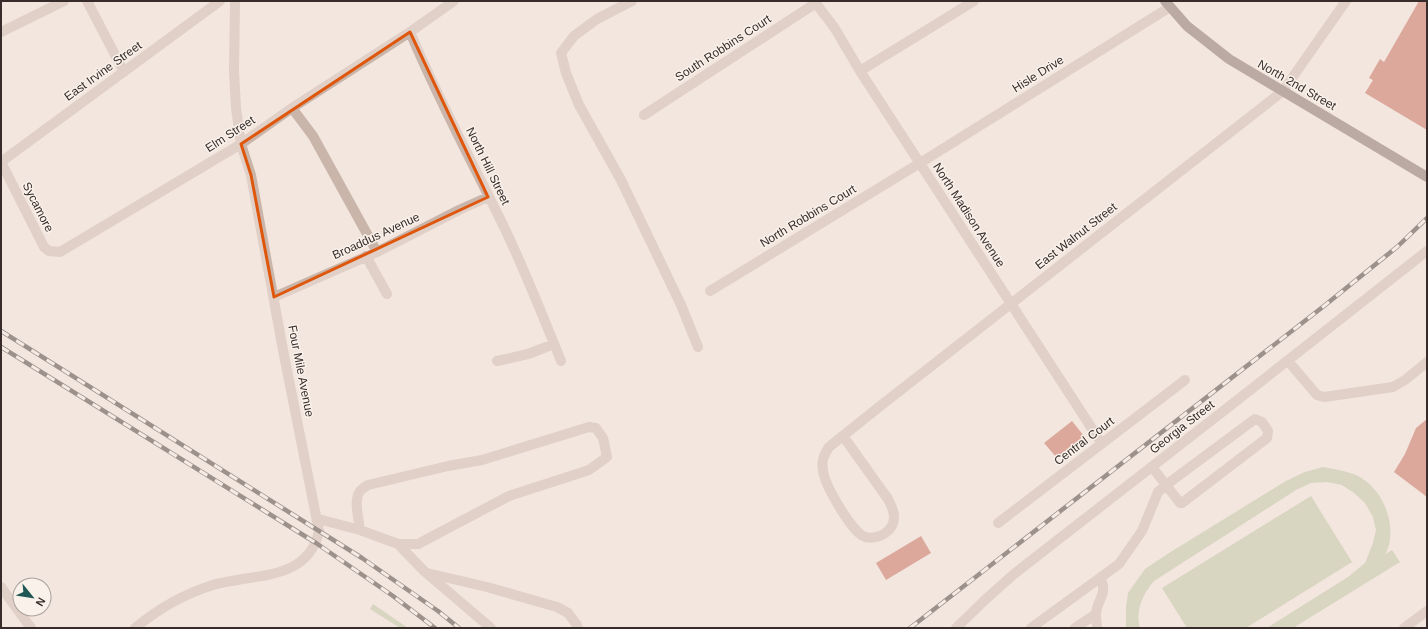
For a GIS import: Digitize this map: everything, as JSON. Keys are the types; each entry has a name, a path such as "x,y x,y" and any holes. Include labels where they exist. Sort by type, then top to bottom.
{"main road":[{"name":"North 2nd Street","path":"1167,4 1186,26 1229,59 1427,177"}],"street":[{"path":"1,32 64,1"},
{"path":"87,1 124,72"},
{"name":"East Irvine Street","path":"1,162 220,1"},
{"name":"Four Mile Avenue","path":"135,628 169,604 198,591 228,581 279,572 296,566 310,554 316,543 319,531 318,519 284,357 251,175 241,144 236,108 234,71 235,1"},
{"path":"410,32 454,1"},
{"path":"632,1 598,20 574,36 561,53 566,73 579,105 624,187 681,305 698,347"},
{"path":"860,71 974,1"},
{"name":"East Walnut Street","path":"843,436 888,499 893,509 894,518 892,526 886,533 879,537 865,537 851,526 825,481 822,470 824,456 829,447 1282,91 1346,1"},
{"name":"North Madison Avenue","path":"815,2 834,27 860,71 1102,444"},
{"name":"South Robbins Court","path":"644,115 815,2"},
{"name":"Hisle Drive","path":"920,163 1167,4"},
{"name":"Elm Street","path":"60,252 67,250 241,144 292,108 410,32"},
{"name":"North Hill Street","path":"410,32 465,151 527,278 561,361"},
{"path":"292,108 313,136 377,252"},
{"name":"Sycamore","path":"1,162 44,247 49,252 60,252"},
{"name":"North Robbins Court","path":"710,291 920,163"},
{"name":"Broaddus Avenue","path":"274,297 377,252 459,210 488,197"},
{"name":"Georgia Street","path":"960,624 1014,574 1288,361 1427,250"},
{"path":"366,256 387,294"},
{"path":"497,361 528,354 554,344"},
{"path":"1288,361 1317,395 1324,397 1393,387 1405,380 1427,362"},
{"name":"Central Court","path":"998,523 1185,380"},
{"path":"1031,628 1119,564 1142,531 1158,492 1166,485 1255,418 1262,422 1268,431 1267,438 1182,503 1180,503 1166,485 1152,467"},
{"path":"318,519 360,530 398,544 418,544 509,496 589,470 607,457 603,438 596,428 589,427 482,460 368,484 360,491 358,499 357,508 360,530"},
{"path":"398,544 427,573 491,628"},
{"path":"427,573 487,587 557,607 568,613 578,628"},
{"path":"1097,628 1096,614 1104,584 1100,578"},
{"path":"1,586 31,628"},
{"path":"1404,628 1427,611"},
{"path":"1075,628 1096,614"}],"highlighted area":[{"path":"410,32 488,197 274,297 251,175 241,144"}],"green space":[{"path":"1323,467 1356,475 1378,493 1387,511 1389,520 1390,541 1386,554 1392,550 1400,562 1293,628 1267,628 1348,577 1365,563 1373,543 1376,530 1373,517 1365,503 1342,485 1327,482 1311,483 1296,490 1154,581 1146,591 1139,609 1140,628 1126,628 1128,593 1145,569 1286,481 1305,472"},
{"path":"1311,496 1352,562 1246,628 1187,628 1162,588"},
{"path":"373,604 408,628 400,628 370,609"}],"building":[{"path":"1419,1 1427,1 1427,130 1365,93 1373,80 1369,78 1380,59 1384,62"},
{"path":"1427,419 1427,497 1394,472 1405,454 1416,428"},
{"path":"1072,421 1084,436 1057,458 1044,443"},
{"path":"921,536 931,553 886,580 876,563"}],"railway":[{"path":"910,628 1324,306 1397,247 1427,218"},
{"path":"1,331 362,558 438,611 459,628"},
{"path":"1,347 316,543 393,596 435,628"}]}
